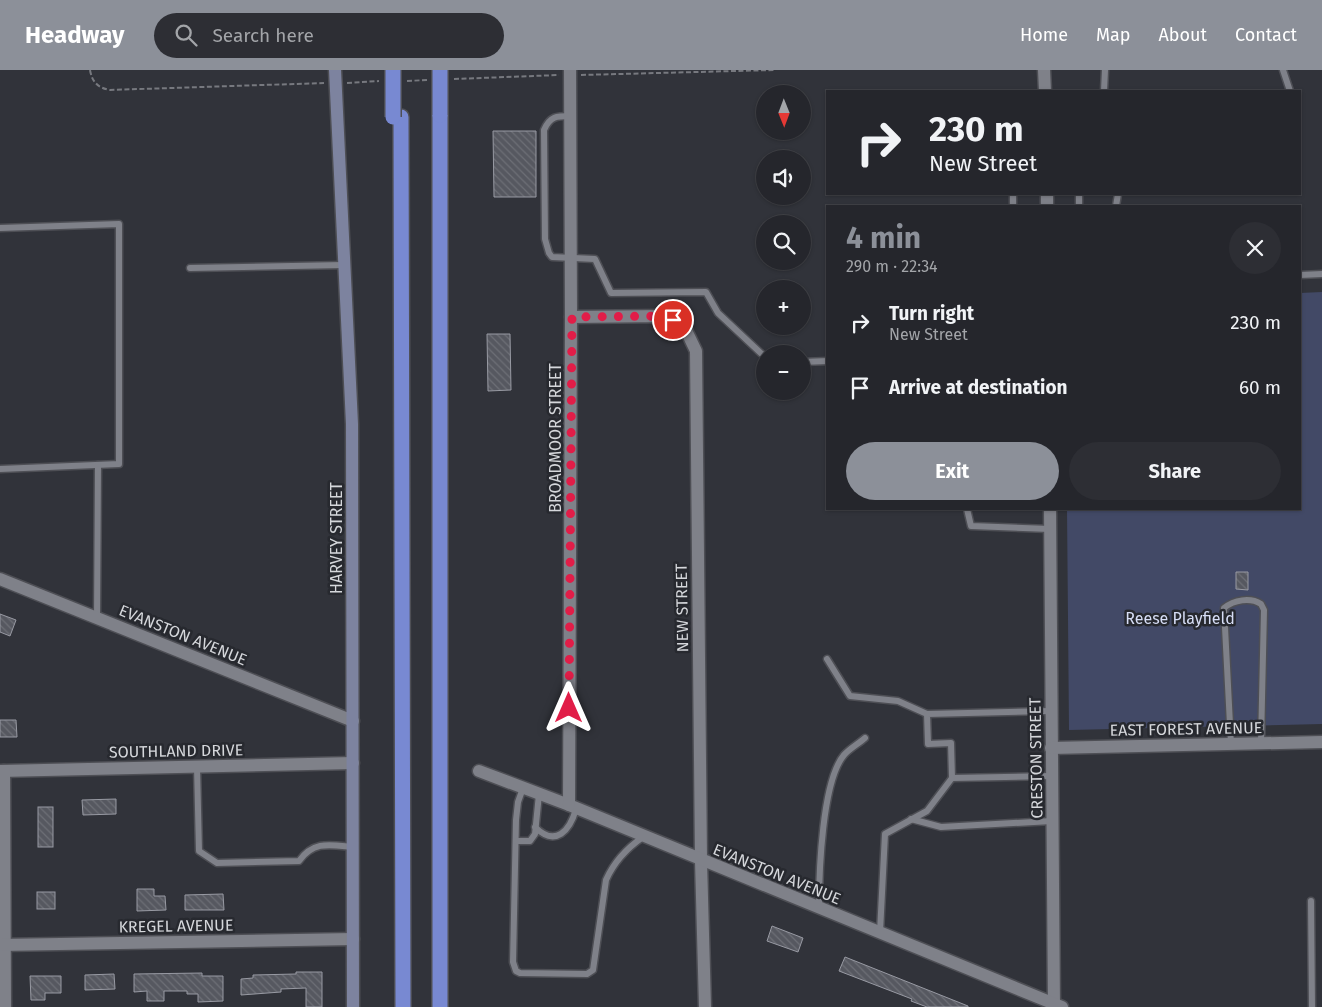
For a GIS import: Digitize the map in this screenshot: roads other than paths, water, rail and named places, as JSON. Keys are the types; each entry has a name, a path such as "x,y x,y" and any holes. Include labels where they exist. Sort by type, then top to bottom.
{"highway":[{"path":"392,70 397,117 402,219 403,1007"},
{"path":"397,117 401,70"},
{"path":"440,70 440,1007"}],"street":[{"name":"HARVEY STREET","path":"335,70 343,265 351,379 353,1007"},
{"name":"BROADMOOR STREET","path":"570,70 572,807"},
{"path":"1044,70 1045,90"},
{"name":"NEW STREET","path":"572,317 664,316 683,324 696,351 701,860 705,1007"},
{"name":"CRESTON STREET","path":"1050,510 1052,821 1057,1006"},
{"name":"EVANSTON AVENUE","path":"0,579 353,721"},
{"name":"EAST FOREST AVENUE","path":"1051,748 1322,742"},
{"name":"SOUTHLAND DRIVE","path":"2,771 353,763"},
{"path":"2,771 2,945 5,1007"},
{"name":"EVANSTON AVENUE","path":"479,771 572,807 1057,1006"},
{"name":"KREGEL AVENUE","path":"2,945 353,939"}],"lane":[{"path":"1105,70 1105,90"},
{"path":"1283,70 1290,90"},
{"path":"570,116 554,117 548,121 544,130 545,239 548,253 552,257 595,259 611,293 706,292 718,313 756,349"},
{"path":"0,228 119,224 119,464 0,469"},
{"path":"190,268 343,265"},
{"path":"1301,275 1322,274"},
{"path":"811,362 826,361"},
{"path":"97,619 98,465"},
{"path":"967,510 971,526 1050,529"},
{"path":"1231,744 1224,608 1232,602 1254,600 1261,604 1264,610 1261,743"},
{"path":"827,659 850,696 898,701 927,714 1051,711"},
{"path":"880,934 885,834 927,811 952,778 951,744 928,744 927,714"},
{"path":"819,909 820,856 832,776 844,755 865,738"},
{"path":"197,767 199,851 217,863 299,861 303,855 321,844 353,847"},
{"path":"952,778 1052,776"},
{"path":"523,788 518,806 516,841 513,966 520,972 587,974 595,967 606,880 610,871 626,850 644,837"},
{"path":"516,841 530,841 535,834 539,794"},
{"path":"535,827 548,835 562,834 570,827 572,807"},
{"path":"911,819 941,828 1052,821"},
{"path":"1311,900 1312,1007"}],"park label":[{"name":"Reese Playfield","path":"1180,618"}]}
